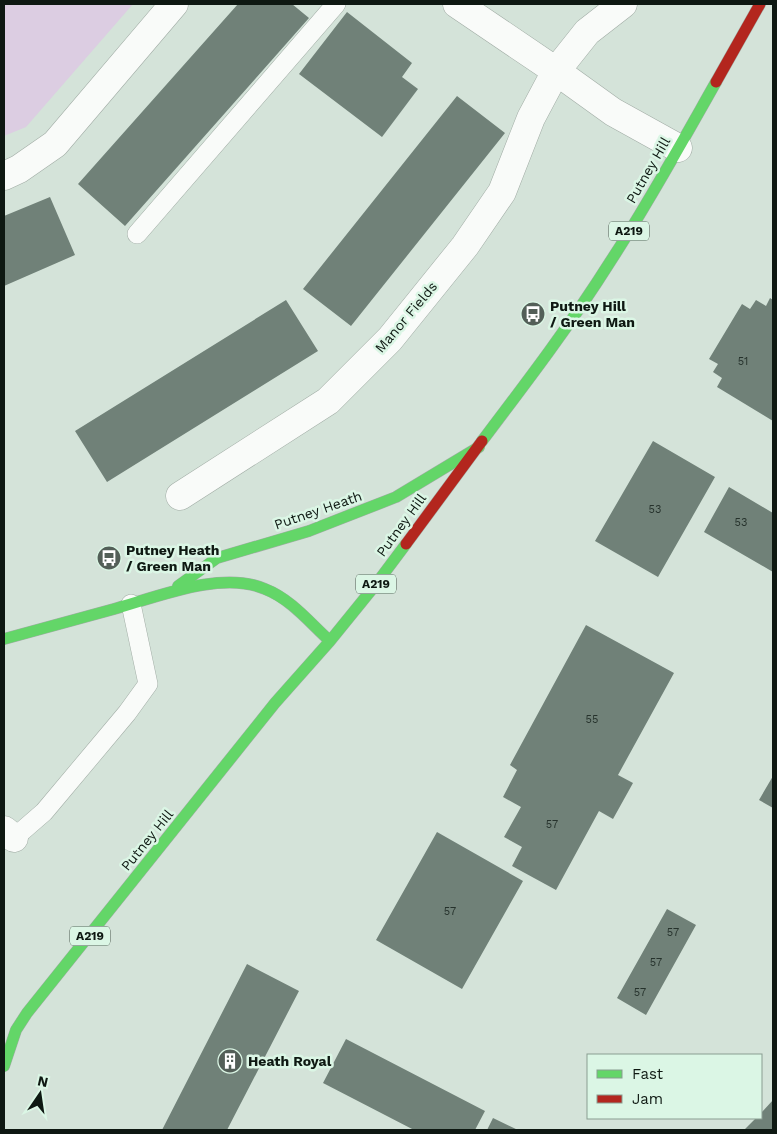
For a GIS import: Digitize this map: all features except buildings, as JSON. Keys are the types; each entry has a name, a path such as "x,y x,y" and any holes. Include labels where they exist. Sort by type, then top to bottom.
{"main road":[{"name":"Putney Hill","path":"16,1030 276,703 373,588 566,329 610,263 760,4"},
{"name":"Putney Heath","path":"164,595 217,558 309,531 396,497 480,446"},
{"name":"Putney Heath","path":"4,639 212,583 238,582 273,592 330,641"},
{"name":"A219","path":"4,1037 16,1030"},
{"name":"A219","path":"4,1066 16,1030"}],"street":[{"path":"4,176 19,169 55,144 174,4"},
{"path":"458,4 613,112 678,148"},
{"name":"Manor Fields","path":"180,496 328,401 390,339 465,246 502,192 531,118 556,71 587,32 623,4"}],"lane":[{"path":"137,234 336,4"},
{"path":"9,834 44,812 127,713 148,684 131,604"}],"shaded area":[{"path":"4,4 133,4 26,127 4,136"}],"traffic: fast":[{"path":"482,441 548,353 595,285 651,195 716,82"},
{"path":"178,586 217,558 309,531 396,497 479,447"},
{"path":"4,1066 16,1030 27,1013 275,703 330,641 373,588 406,544"},
{"path":"4,639 169,592 229,582 248,584 274,593 292,605 330,641"}],"traffic: jam":[{"path":"716,82 760,4"},
{"path":"406,544 482,441"}],"place":[{"name":"Putney Hill / Green Man","path":"533,314"},
{"name":"Putney Heath / Green Man","path":"109,558"},
{"name":"Heath Royal","path":"230,1061"}]}
